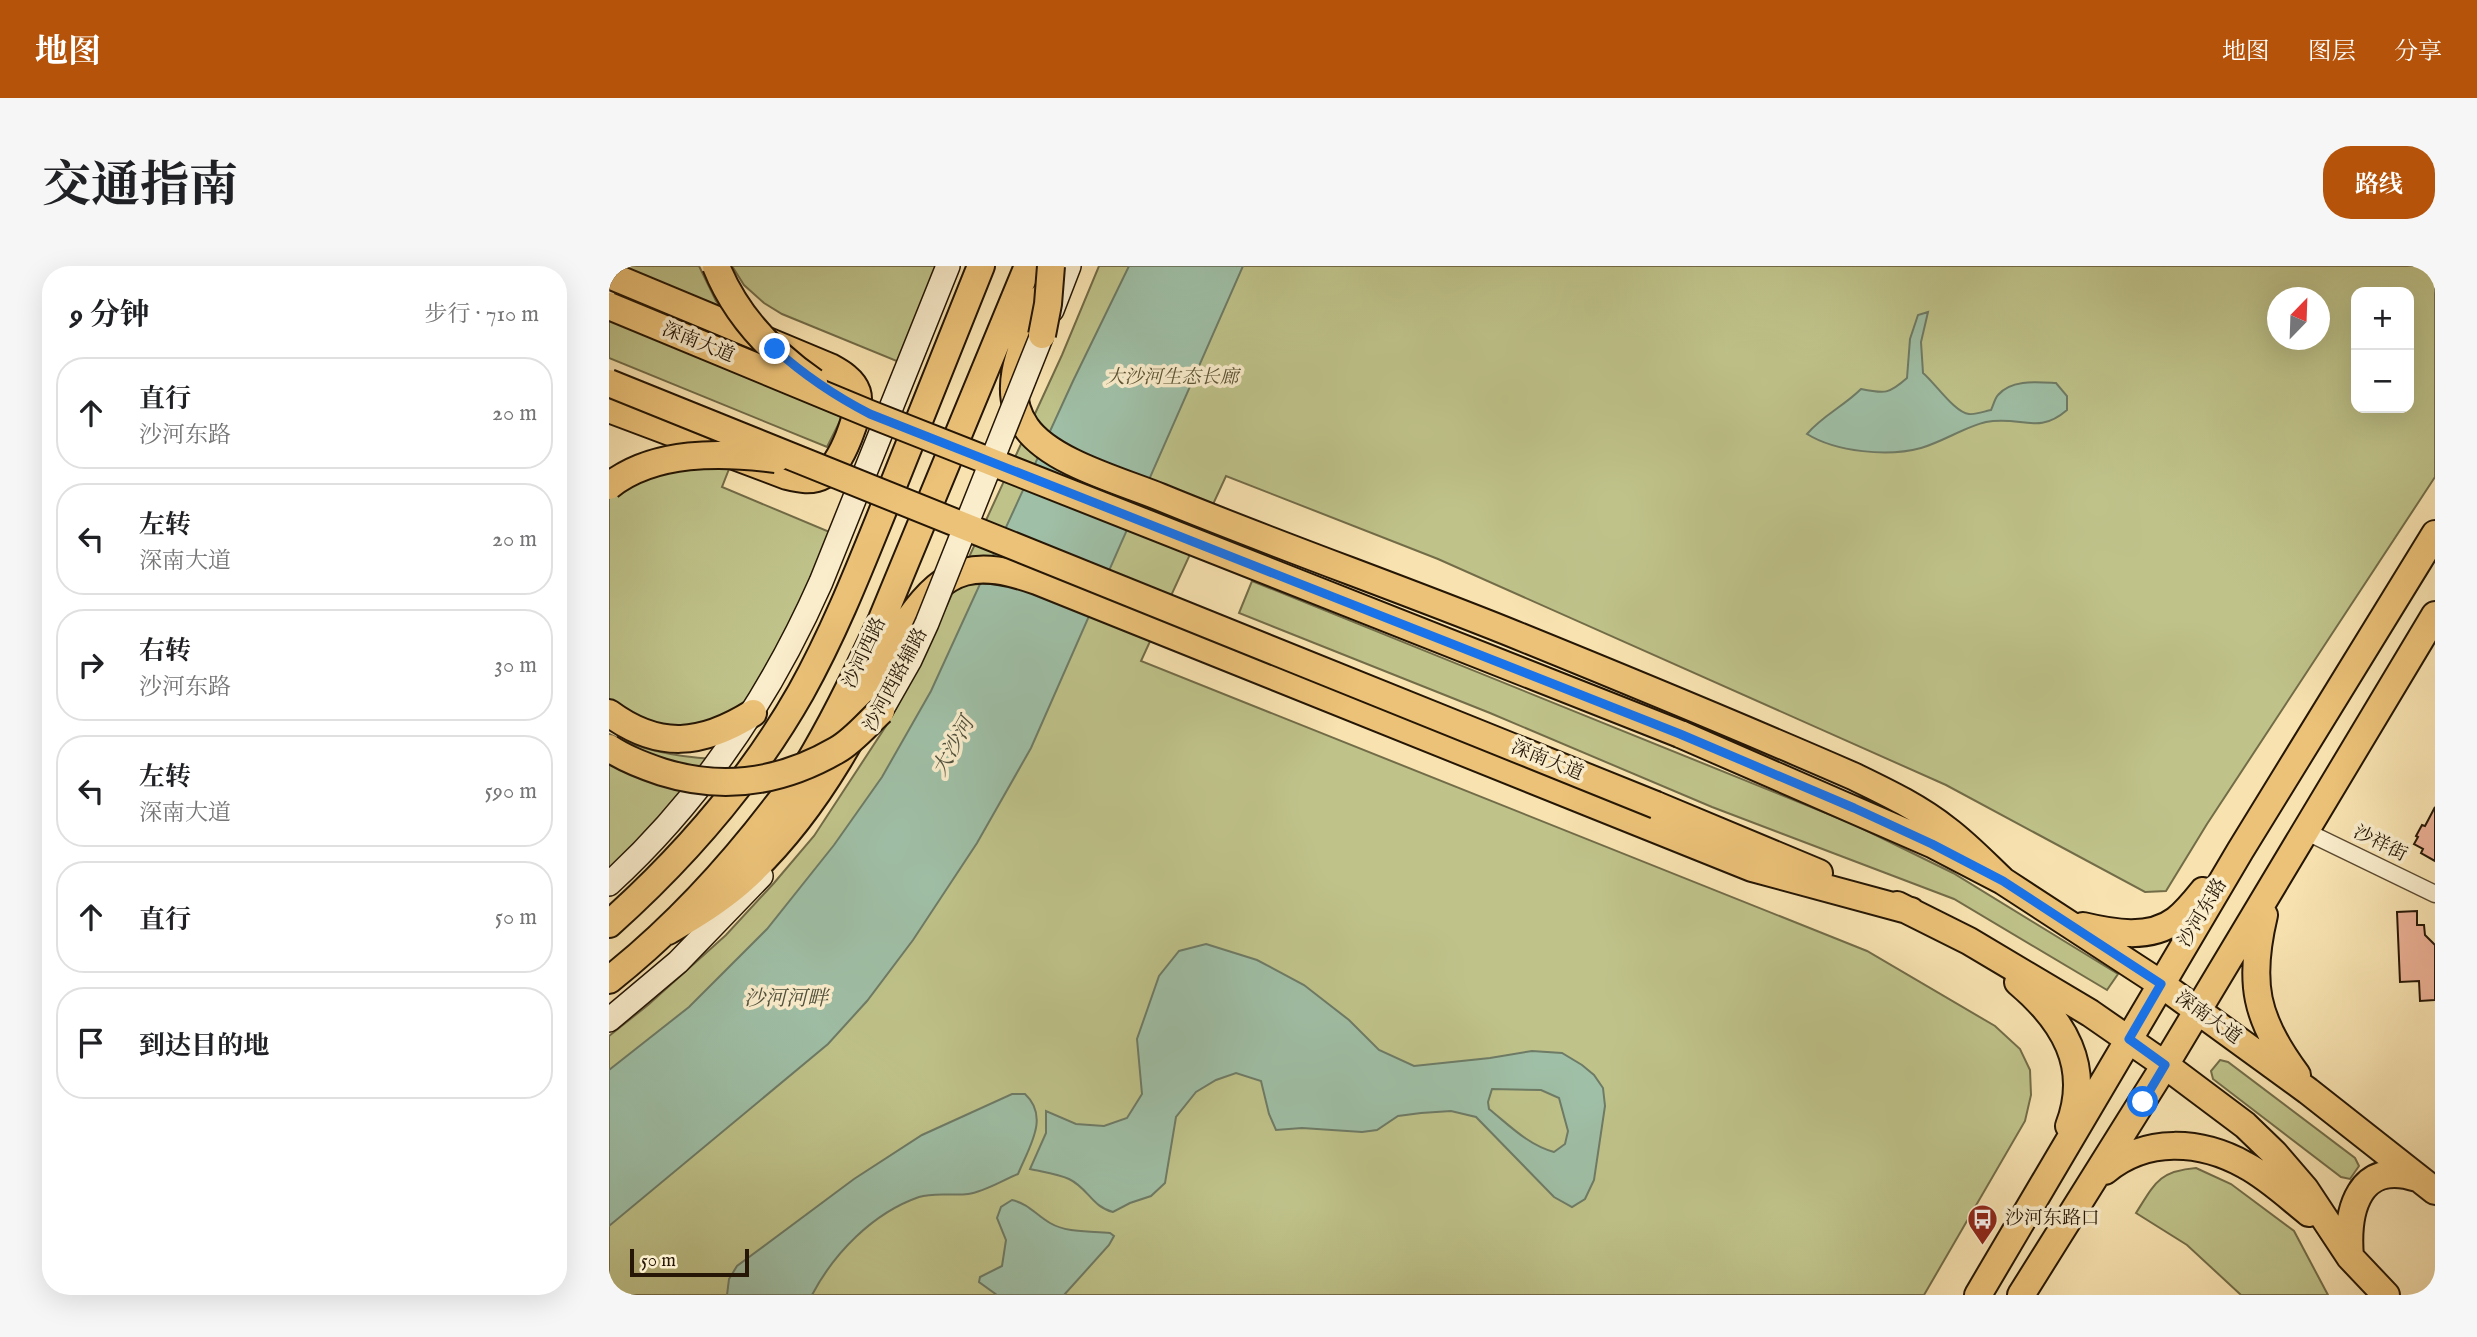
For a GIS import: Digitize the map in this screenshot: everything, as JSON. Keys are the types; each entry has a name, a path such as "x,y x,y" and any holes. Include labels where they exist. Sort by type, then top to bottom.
{"main road":[{"path":"716,266 736,305 775,349 803,374 834,395 870,414"},
{"path":"609,884 681,808 753,713 788,652 813,601 948,266"},
{"name":"沙河西路","path":"609,925 643,894 715,816 751,770 801,693 843,610 981,266"},
{"name":"沙河西路","path":"609,980 668,931 720,875 764,822 814,754 881,619 1028,266"},
{"path":"1042,335 1053,266"},
{"path":"1053,266 1016,366 1013,395 1025,426 1047,449 1185,508 1505,631 1870,784 1905,802 1947,829 2003,881"},
{"name":"沙河西路辅路","path":"609,1020 678,962 754,885 823,799 881,711 910,660 927,622 1069,266"},
{"path":"609,275 830,367 850,381 857,390 859,400 855,419 834,466 826,475 803,479 787,476 609,408"},
{"name":"深南大道","path":"609,306 870,414 1680,734 1932,844 2003,881 2161,984 2308,1091 2427,1185"},
{"name":"深南大道","path":"609,383 1912,911 1969,941 2090,1013 2245,1125 2305,1189 2350,1257 2386,1295"},
{"path":"609,486 618,478 639,468 665,460 723,455 787,461 839,476"},
{"name":"沙河东路","path":"1978,1295 2240,851 2435,534"},
{"path":"668,931 704,910 739,883 776,845 814,798 866,712 909,619 930,594 962,572 987,568 1037,581 1752,867 1912,911"},
{"path":"2021,1295 2307,832 2435,615"},
{"path":"609,748 638,763 682,778 714,783 755,780 796,770 839,749 881,711"},
{"path":"609,713 638,730 679,740 699,739 718,733 753,713"},
{"path":"2069,922 2117,933 2167,926 2183,914 2240,851"},
{"path":"2275,883 2257,943 2256,987 2270,1032 2284,1058 2308,1091"},
{"path":"1969,941 2044,1007 2066,1037 2074,1056 2077,1077 2073,1108 2054,1166"},
{"path":"2095,1179 2118,1161 2138,1151 2183,1145 2202,1148 2248,1166 2335,1234"},
{"path":"2350,1257 2348,1236 2353,1207 2367,1184 2378,1176 2391,1172 2427,1185"}],"street":[{"name":"沙祥街","path":"2307,832 2435,894"}],"green space":[{"path":"609,266 699,266 716,301 732,320"},
{"path":"732,266 938,266 899,362 782,314 764,303 744,285"},
{"name":"大沙河生态长廊","path":"1099,266 2435,266 2435,477 2207,824 2166,891 2145,892 1946,785 1438,559 1226,476 1141,661 1867,951 1995,1026 2020,1049 2030,1070 2031,1095 2025,1121 1924,1295 609,1295 609,1036 726,935 814,836 886,726 947,605 1062,355"},
{"path":"609,320 842,417 827,447 609,358"},
{"path":"731,464 722,487 832,533 775,661 754,692 735,713 715,725 656,728 609,700 609,496 659,473"},
{"path":"1252,581 1853,824 1953,873 2118,974 2107,990 1954,899 1712,807 1490,713 1239,613"},
{"path":"609,734 660,752 713,759 609,874"},
{"path":"2220,1060 2228,1062 2355,1158 2359,1166 2350,1179 2341,1177 2213,1079 2211,1071"},
{"path":"2196,1168 2231,1184 2294,1231 2328,1295 2241,1295 2187,1245 2136,1213 2159,1180 2174,1172"}],"water":[{"name":"沙河河畔","path":"1129,266 1243,266 1031,748 977,843 913,940 867,1001 828,1044 609,1226 609,1070 689,1007 767,929 834,845 882,777 931,691 1073,381"},
{"path":"1928,312 1921,342 1923,373 1958,409 1972,414 1991,410 1997,396 2010,386 2041,382 2056,383 2067,396 2067,410 2047,422 1986,422 1908,451 1847,449 1807,434 1861,389 1886,391 1907,378 1910,339 1918,315"},
{"path":"1206,944 1257,960 1304,985 1349,1020 1379,1050 1414,1066 1532,1051 1562,1053 1582,1065 1594,1075 1603,1088 1605,1106 1594,1180 1585,1199 1572,1207 1554,1197 1476,1117 1451,1111 1398,1116 1377,1130 1362,1132 1302,1128 1276,1130 1261,1081 1236,1073 1216,1080 1196,1092 1176,1117 1165,1183 1151,1196 1113,1212 1100,1206 1069,1179 1030,1169 1046,1133 1046,1111 1076,1124 1104,1126 1127,1118 1142,1094 1137,1039 1159,976 1179,951","holes":["1492,1089 1541,1090 1559,1098 1568,1131 1565,1144 1554,1152 1527,1140 1489,1109"]},
{"path":"1012,1094 1025,1094 1036,1112 1037,1122 1032,1143 1018,1174 974,1193 919,1197 886,1213 843,1250 812,1295 727,1295 729,1279 737,1266 854,1179 922,1135"},
{"path":"1012,1200 1057,1226 1071,1230 1110,1233 1114,1236 1064,1295 997,1295 979,1282 980,1277 1002,1266 1006,1240 997,1218 1001,1207"}],"building":[{"path":"2435,807 2435,861 2421,853 2423,849 2414,844 2422,825 2425,826"},
{"path":"2417,911 2417,925 2424,925 2425,935 2435,945 2435,1000 2420,1001 2419,981 2400,982 2397,912"}],"place":[{"name":"沙河东路口","path":"1982,1246"}],"route":[{"path":"775,349 803,374 834,395 870,414 1680,734 1854,808 2003,881 2161,984 2129,1039 2165,1065 2143,1102"}],"water label":[{"name":"大沙河","path":"954,747"}]}
